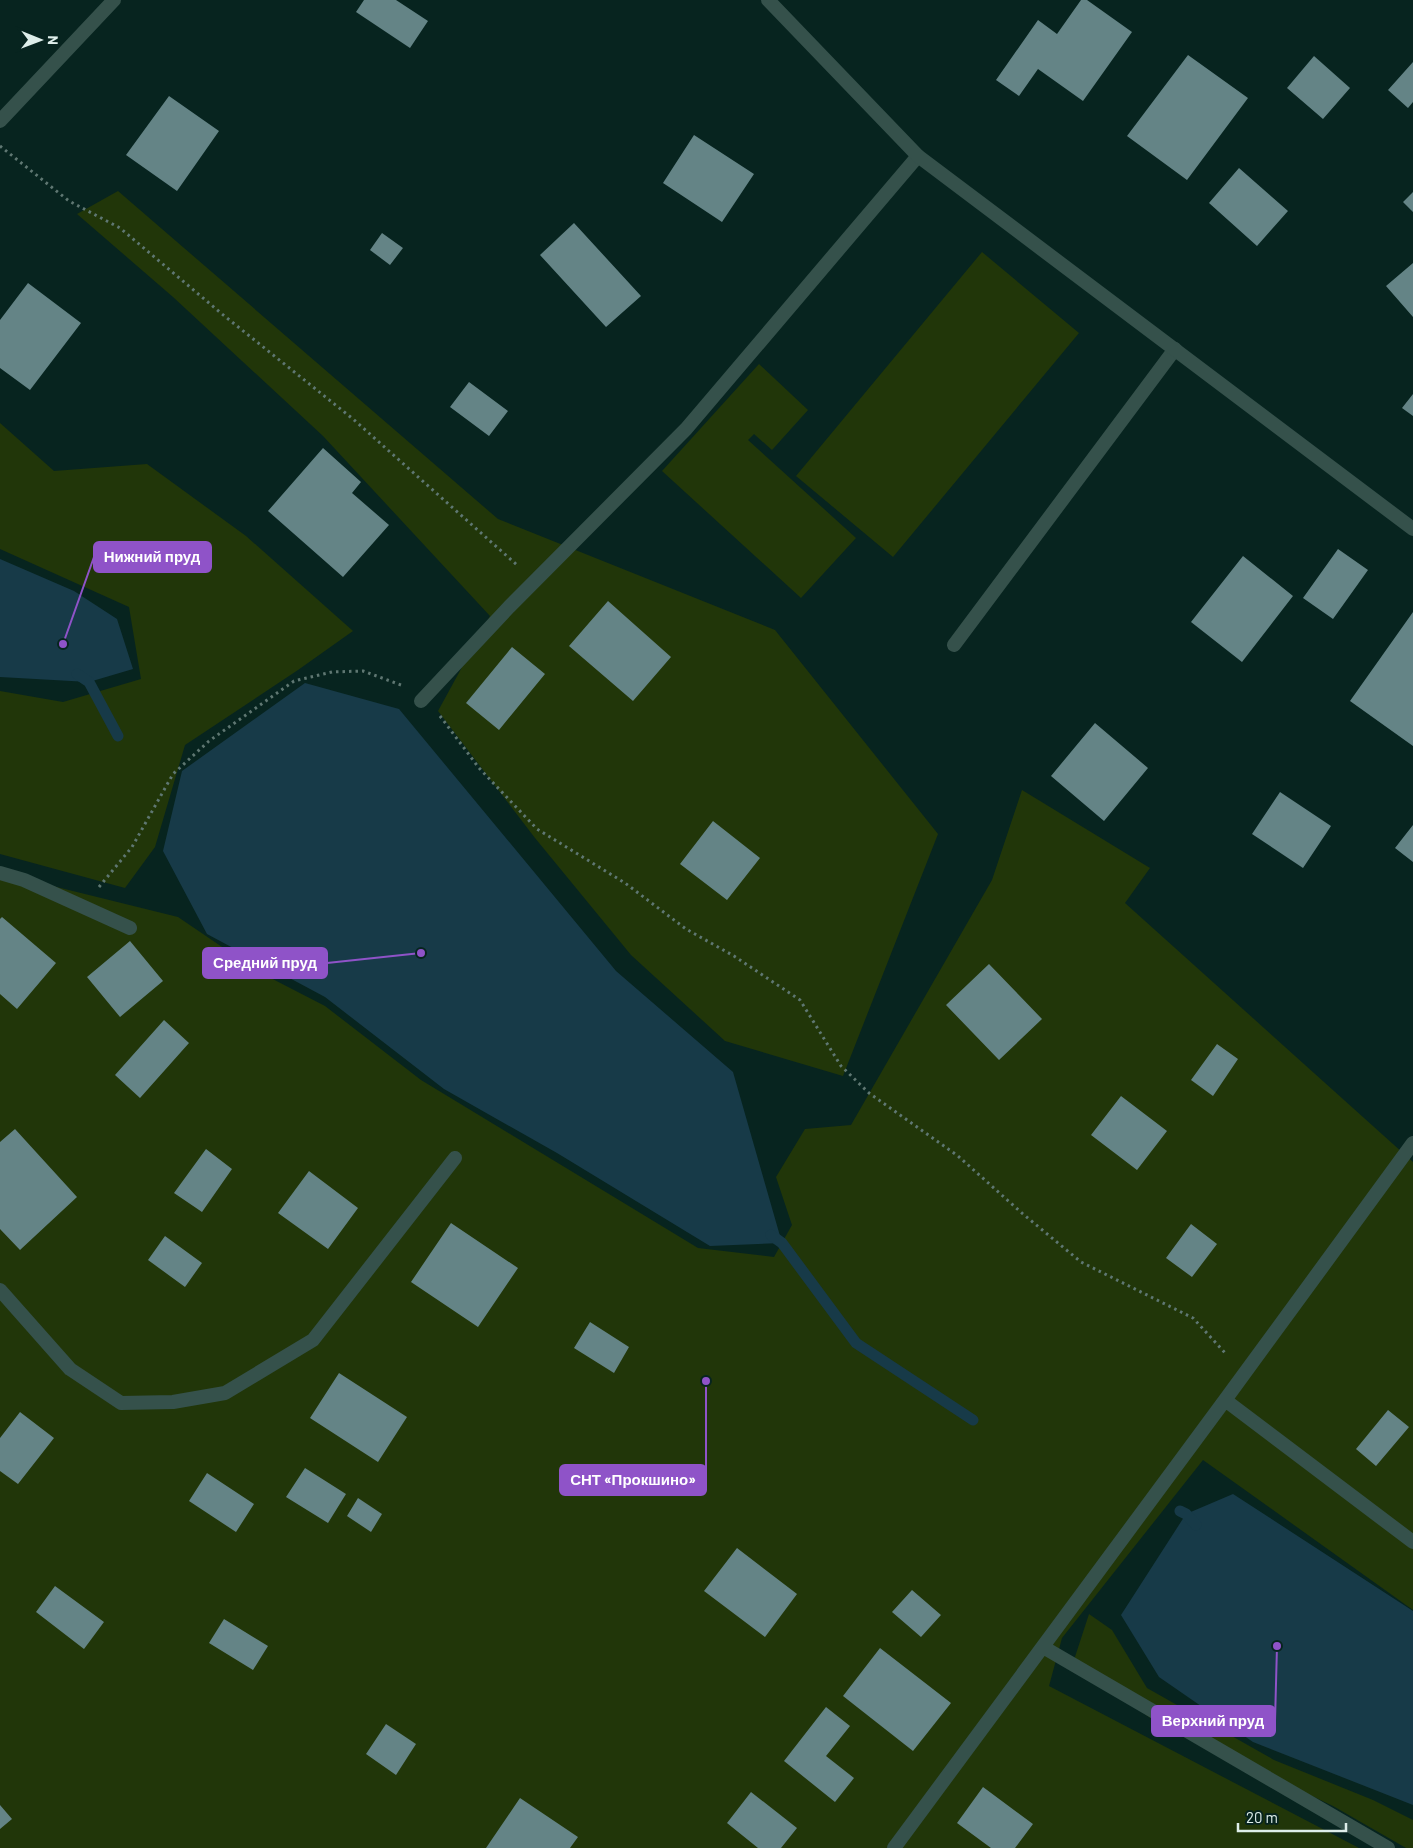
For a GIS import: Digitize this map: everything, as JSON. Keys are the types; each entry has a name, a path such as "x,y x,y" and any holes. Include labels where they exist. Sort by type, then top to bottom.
{"street":[{"path":"0,122 114,0"},
{"path":"768,0 918,156 1413,529"},
{"path":"424,698 535,581 686,430 918,156"},
{"path":"954,645 1175,349"},
{"path":"0,873 24,880 130,928"},
{"path":"894,1848 1413,1142"},
{"path":"0,1290 70,1369 121,1403 173,1402 225,1393 313,1340 455,1158"},
{"path":"1225,1400 1413,1542"},
{"path":"1043,1647 1388,1848"}],"path":[{"path":"0,146 69,201 120,228 222,314 353,419 535,581"},
{"path":"83,907 132,847 173,774 209,741 294,681 332,672 363,671 424,698 479,768 537,829 625,883 686,929 734,956 800,1000 841,1066 869,1093 958,1156 1023,1214 1081,1262 1193,1318 1244,1374"}],"green space":[{"path":"118,191 498,519 775,630 938,834 843,1076 725,1041 631,955 535,838 438,711 490,616 323,436 173,297 77,214"},
{"path":"982,252 1079,333 893,557 796,476"},
{"path":"759,364 808,410 772,450 754,434 748,440 856,538 801,598 662,471"},
{"path":"0,423 54,471 147,464 246,536 353,631 185,745 155,847 125,888 0,854 0,691 63,702 141,679 129,607 0,549"},
{"path":"1022,790 1150,868 1125,903 1413,1162 1413,1610 1203,1460 1062,1638 1049,1686 1359,1848 0,1848 0,873 178,917 259,972 325,1006 421,1080 698,1248 774,1257 792,1225 776,1177 805,1129 851,1125 992,880"},
{"path":"1089,1614 1112,1630 1147,1688 1274,1760 1373,1800 1413,1820 1413,1848 1406,1848 1333,1806 1156,1722 1073,1663"}],"water":[{"path":"0,559 74,591 117,619 133,669 89,682 0,677"},
{"path":"305,683 399,709 616,971 733,1072 782,1243 710,1246 557,1153 444,1089 325,997 207,934 163,851 182,771"},
{"path":"1233,1494 1413,1611 1413,1805 1253,1742 1159,1677 1121,1615 1186,1514"}],"building":[{"path":"364,0 396,0 428,21 410,48 356,12"},
{"path":"1081,0 1087,0 1132,32 1083,101 1038,69 1019,96 996,80 1038,20 1057,34"},
{"path":"1188,55 1248,98 1187,180 1127,136"},
{"path":"1314,56 1350,88 1323,119 1287,88"},
{"path":"1413,62 1413,102 1408,108 1388,90"},
{"path":"169,96 219,131 177,191 126,155"},
{"path":"694,135 754,174 722,222 663,183"},
{"path":"1239,168 1288,211 1257,246 1209,203"},
{"path":"1413,192 1413,212 1403,202"},
{"path":"574,223 641,296 606,327 540,255"},
{"path":"382,233 403,248 390,265 370,250"},
{"path":"1413,263 1413,317 1386,286"},
{"path":"28,283 81,323 30,390 0,368 0,320"},
{"path":"469,382 508,411 489,436 450,407"},
{"path":"1413,394 1413,416 1402,408"},
{"path":"323,448 361,482 352,493 389,525 343,577 268,511"},
{"path":"1338,549 1368,570 1333,619 1303,598"},
{"path":"1243,556 1293,596 1242,662 1191,622"},
{"path":"608,601 671,657 633,701 569,646"},
{"path":"1413,612 1413,746 1350,701"},
{"path":"512,647 545,674 499,730 466,703"},
{"path":"1095,723 1148,768 1104,821 1051,776"},
{"path":"1280,792 1331,826 1303,868 1252,834"},
{"path":"713,821 760,858 727,900 680,864"},
{"path":"1413,825 1413,862 1395,848"},
{"path":"2,917 56,963 17,1009 0,994 0,919"},
{"path":"130,941 163,981 120,1017 87,977"},
{"path":"989,964 1042,1019 999,1060 946,1005"},
{"path":"164,1020 189,1043 140,1098 115,1075"},
{"path":"1217,1044 1238,1059 1213,1096 1191,1080"},
{"path":"1121,1096 1167,1131 1137,1170 1091,1135"},
{"path":"15,1129 77,1197 20,1250 0,1229 0,1142"},
{"path":"206,1149 232,1169 202,1212 174,1193"},
{"path":"309,1171 358,1208 328,1249 278,1213"},
{"path":"451,1223 518,1268 478,1327 411,1282"},
{"path":"1191,1224 1217,1244 1192,1277 1166,1258"},
{"path":"165,1236 202,1263 185,1287 148,1260"},
{"path":"590,1322 629,1347 614,1373 574,1348"},
{"path":"339,1373 407,1417 378,1462 310,1418"},
{"path":"1388,1410 1409,1427 1376,1466 1356,1449"},
{"path":"20,1412 54,1438 18,1484 0,1471 0,1438"},
{"path":"305,1468 346,1494 328,1523 286,1497"},
{"path":"207,1473 254,1504 236,1532 189,1501"},
{"path":"358,1498 382,1514 371,1532 347,1516"},
{"path":"737,1548 797,1594 765,1637 704,1591"},
{"path":"55,1586 104,1622 84,1649 36,1612"},
{"path":"912,1590 941,1615 921,1637 892,1612"},
{"path":"224,1619 268,1646 253,1670 209,1643"},
{"path":"880,1648 951,1703 913,1751 843,1696"},
{"path":"826,1707 850,1726 826,1756 854,1778 835,1802 784,1761"},
{"path":"386,1724 416,1744 396,1775 366,1754"},
{"path":"983,1787 1033,1824 1015,1848 991,1848 957,1823"},
{"path":"751,1792 797,1828 781,1848 758,1848 727,1823"},
{"path":"520,1798 578,1837 570,1848 486,1848"},
{"path":"0,1805 12,1819 0,1829"}],"waterway":[{"path":"77,674 89,682 118,736"},
{"path":"771,1235 782,1243 856,1343 973,1420"},
{"path":"1180,1511 1186,1514 1196,1525"}],"place":[{"name":"Нижний пруд","path":"63,644"},
{"name":"Средний пруд","path":"421,953"},
{"name":"СНТ «Прокшино»","path":"706,1381"},
{"name":"Верхний пруд","path":"1277,1646"}]}
